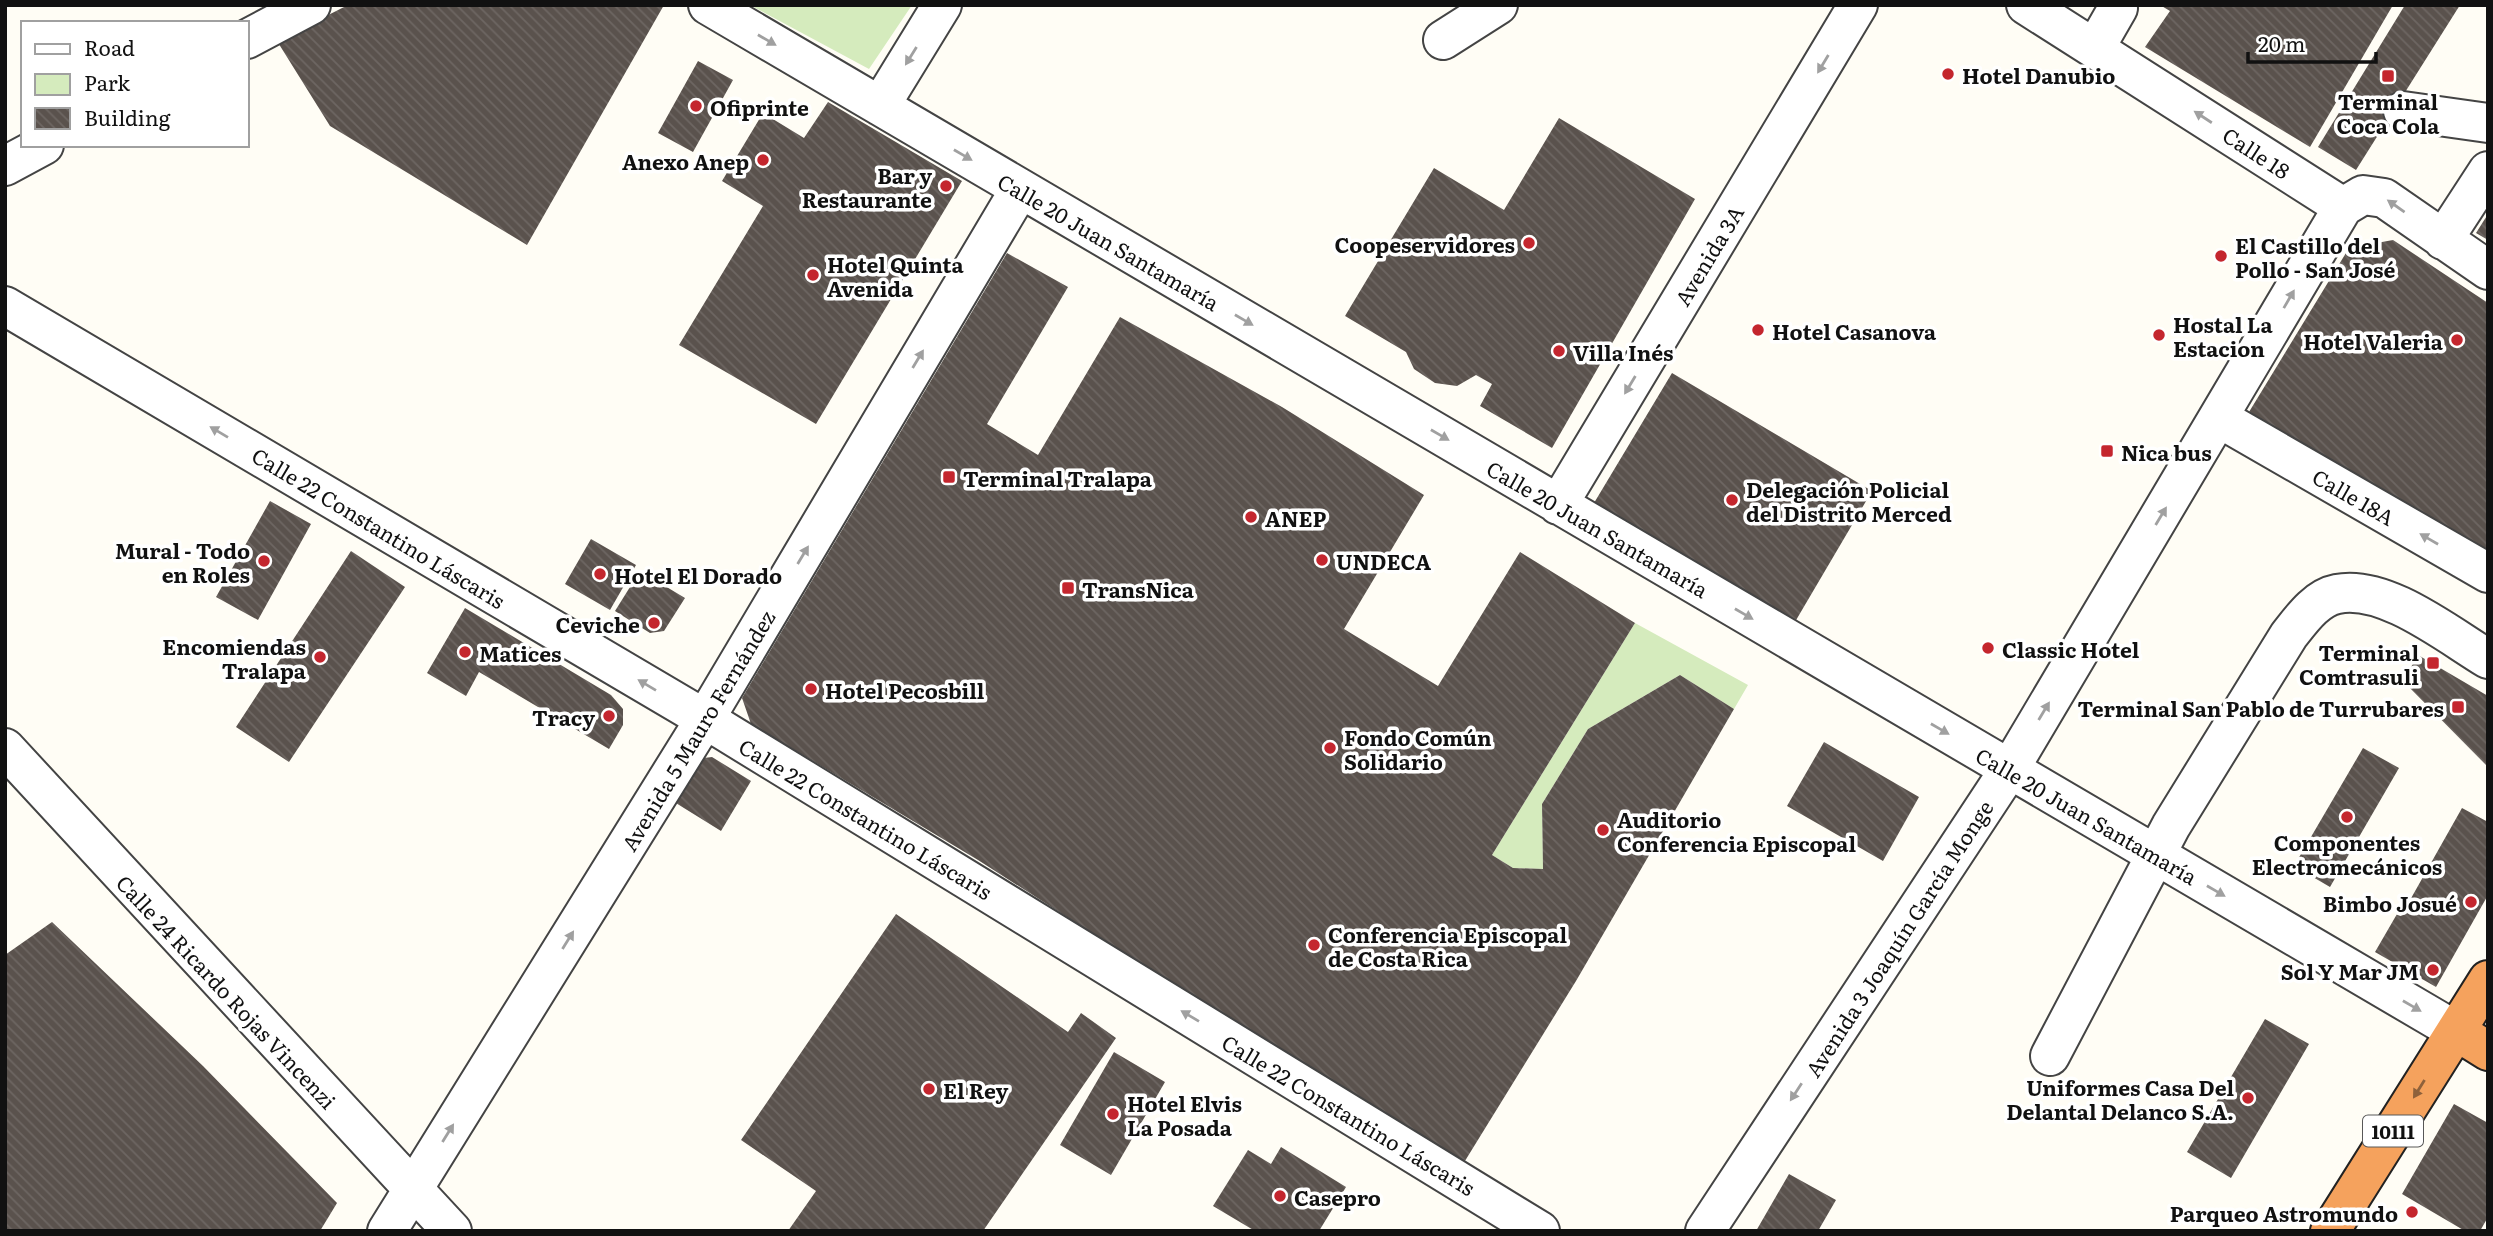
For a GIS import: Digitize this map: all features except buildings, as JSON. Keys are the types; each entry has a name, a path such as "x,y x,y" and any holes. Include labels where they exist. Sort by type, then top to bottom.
{"highway":[{"name":"10111","path":"2330,1231 2488,980"},
{"name":"Calle 20 Juan Santamaría","path":"2456,1031 2488,1051"}],"street":[{"path":"248,38 311,5"},
{"name":"Calle 20 Juan Santamaría","path":"708,5 2456,1031"},
{"path":"880,106 942,5"},
{"path":"1443,40 1498,5"},
{"name":"Avenida 3A","path":"1559,505 1858,5"},
{"name":"Calle 18","path":"2026,5 2343,207"},
{"path":"2095,48 2118,8"},
{"path":"2403,111 2488,123"},
{"path":"5,166 40,147"},
{"path":"2444,240 2488,171"},
{"name":"Avenida 5 Mauro Fernández","path":"387,1231 705,719 1020,188"},
{"path":"2343,207 2363,195 2384,198 2488,270"},
{"name":"Avenida 3 Joaquín García Monge","path":"1704,1231 2009,770 2343,207"},
{"name":"Calle 22 Constantino Láscaris","path":"5,306 705,719 1540,1231"},
{"name":"Calle 18A","path":"2219,418 2488,573"},
{"path":"2050,1056 2155,856 2289,635 2308,610 2335,594 2359,593 2385,598 2488,659"},
{"name":"Calle 24 Ricardo Rojas Vincenzi","path":"5,748 412,1191 452,1231"}],"green space":[{"path":"750,5 912,5 869,69"},
{"path":"1635,623 1748,685 1734,709 1680,675 1588,729 1542,804 1543,869 1513,868 1492,855"}],"place":[{"name":"Hotel Danubio","path":"1948,74"},
{"name":"Terminal Coca Cola","path":"2388,76"},
{"name":"Ofiprinte","path":"696,106"},
{"name":"Anexo Anep","path":"763,160"},
{"name":"Bar y Restaurante","path":"946,186"},
{"name":"Coopeservidores","path":"1529,243"},
{"name":"El Castillo del Pollo - San José","path":"2221,256"},
{"name":"Hotel Quinta Avenida","path":"813,275"},
{"name":"Hotel Casanova","path":"1758,330"},
{"name":"Hostal La Estacion","path":"2159,335"},
{"name":"Hotel Valeria","path":"2457,340"},
{"name":"Villa Inés","path":"1559,351"},
{"name":"Nica bus","path":"2107,451"},
{"name":"Terminal Tralapa","path":"949,477"},
{"name":"Delegación Policial del Distrito Merced","path":"1732,500"},
{"name":"ANEP","path":"1251,517"},
{"name":"UNDECA","path":"1322,560"},
{"name":"Mural - Todo en Roles","path":"264,561"},
{"name":"Hotel El Dorado","path":"600,574"},
{"name":"TransNica","path":"1068,588"},
{"name":"Ceviche","path":"654,623"},
{"name":"Classic Hotel","path":"1988,648"},
{"name":"Matices","path":"465,652"},
{"name":"Encomiendas Tralapa","path":"320,657"},
{"name":"Terminal Comtrasuli","path":"2433,663"},
{"name":"Hotel Pecosbill","path":"811,689"},
{"name":"Terminal San Pablo de Turrubares","path":"2458,707"},
{"name":"Tracy","path":"609,716"},
{"name":"Fondo Común Solidario","path":"1330,748"},
{"name":"Componentes Electromecánicos","path":"2347,817"},
{"name":"Auditorio Conferencia Episcopal","path":"1603,830"},
{"name":"Bimbo Josué","path":"2471,902"},
{"name":"Conferencia Episcopal de Costa Rica","path":"1314,945"},
{"name":"Sol Y Mar JM","path":"2433,970"},
{"name":"El Rey","path":"929,1089"},
{"name":"Uniformes Casa Del Delantal Delanco S.A.","path":"2248,1098"},
{"name":"Hotel Elvis La Posada","path":"1113,1114"},
{"name":"Casepro","path":"1280,1196"},
{"name":"Parqueo Astromundo","path":"2412,1212"}]}
